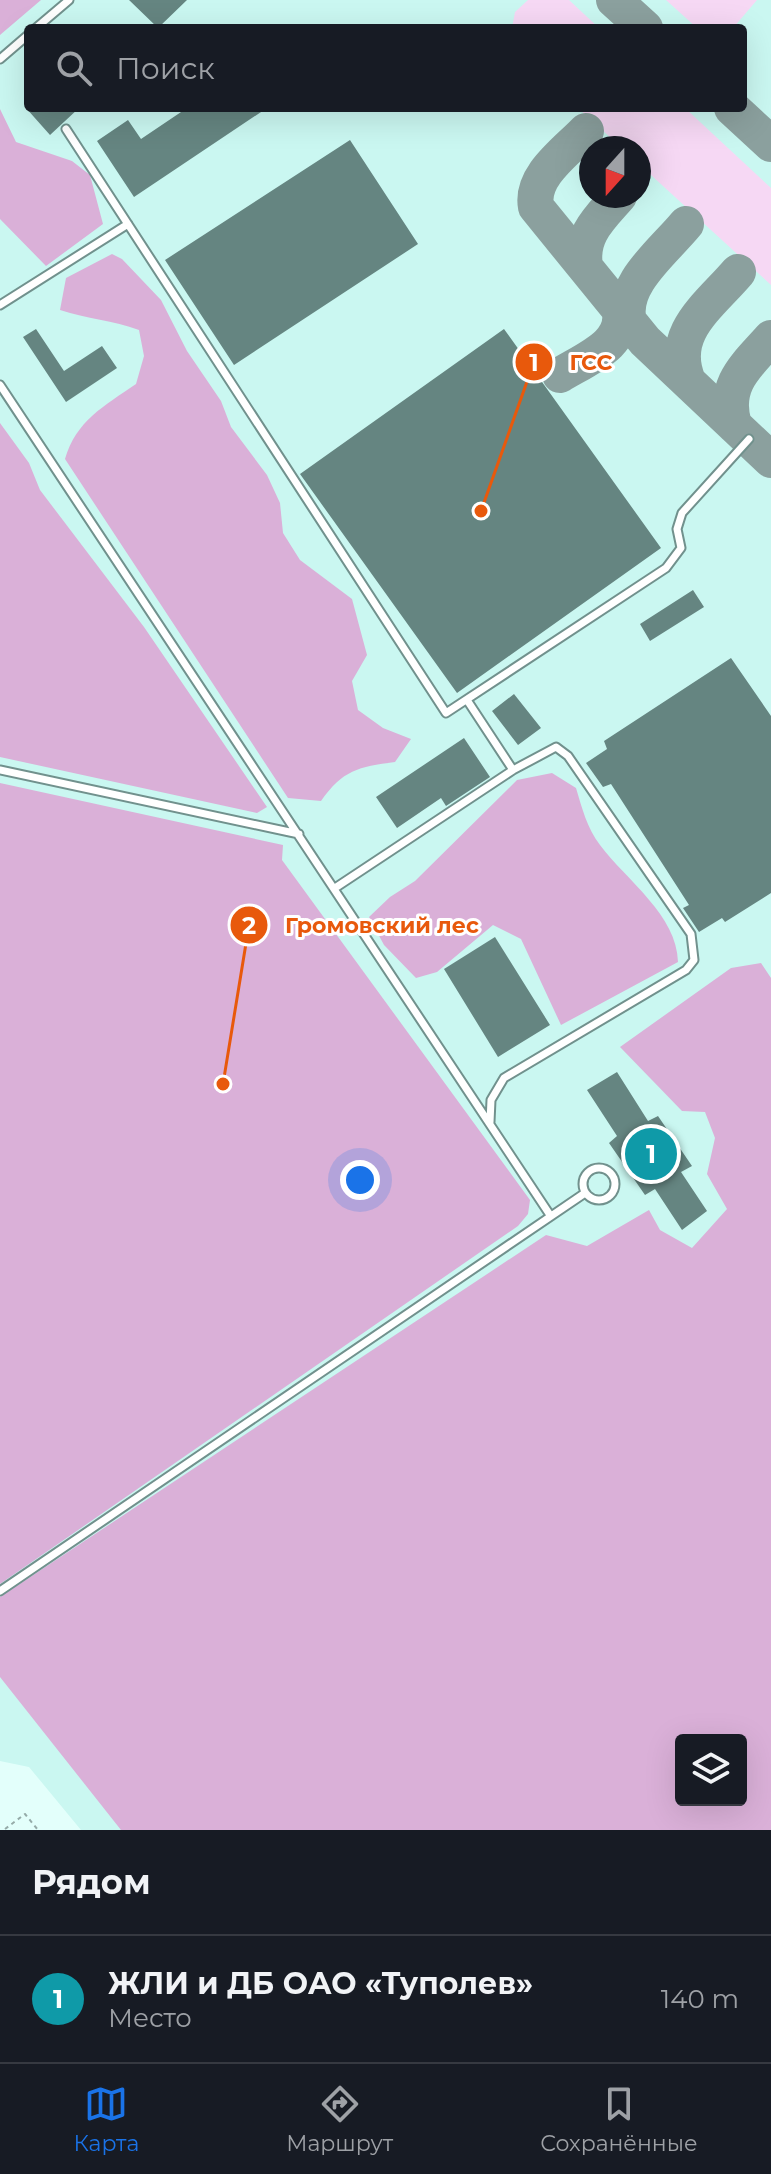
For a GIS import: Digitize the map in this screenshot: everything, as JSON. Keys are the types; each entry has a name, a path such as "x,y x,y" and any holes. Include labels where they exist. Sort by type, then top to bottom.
{"lane":[{"path":"41,24 69,0"},
{"path":"0,59 24,38"},
{"path":"66,129 446,713 677,558 681,548 677,529 682,513 749,439"},
{"path":"0,305 128,224"},
{"path":"0,385 550,1215"},
{"path":"467,700 513,770"},
{"path":"335,888 513,770 548,749 562,750 691,934 695,952 686,970 504,1078 491,1100 490,1122"},
{"path":"0,770 299,834"},
{"path":"606,1170 614,1179 614,1190 606,1199 594,1200 585,1193 583,1181 589,1171 606,1170"},
{"path":"0,1591 585,1193"}],"path":[{"path":"0,1823 6,1830 25,1814 38,1830"}],"shaded area":[{"path":"0,0 771,0 771,1830 81,1830 29,1767 0,1761"},
{"path":"0,0 41,0 0,35"},
{"path":"528,0 569,0 595,24 513,24 515,12"},
{"path":"666,0 757,0 736,24 693,24"},
{"path":"0,109 16,142 72,161 90,175 103,224 46,266 0,219"},
{"path":"582,112 689,112 771,188 771,285 651,175 651,136 609,136"},
{"path":"112,254 122,259 161,300 187,351 221,401 231,427 267,475 280,503 283,533 300,560 352,599 367,655 352,681 358,710 383,728 411,739 395,762 371,766 344,776 321,801 288,798 65,459 84,424 102,407 136,384 144,356 139,330 60,310 66,278"},
{"path":"0,423 29,463 40,490 144,627 267,807 257,813 0,757"},
{"path":"552,773 576,788 595,838 660,914 675,945 678,962 561,1025 521,939 493,925 437,972 416,978 384,945 369,917 390,897 415,881 517,780"},
{"path":"0,783 283,845 282,860 530,1200 528,1214 518,1226 0,1584"},
{"path":"761,963 771,978 771,1830 121,1830 0,1677 0,1597 546,1235 587,1246 649,1210 660,1230 692,1248 727,1209 707,1174 715,1138 705,1112 682,1111 620,1047 731,968"}],"building":[{"path":"129,0 187,0 162,24 154,24"},
{"path":"30,112 75,112 50,135"},
{"path":"181,112 261,112 134,197 97,141 128,120 141,139"},
{"path":"350,140 418,244 234,365 165,260"},
{"path":"36,329 64,371 102,346 117,368 66,402 23,337"},
{"path":"504,329 661,548 457,693 300,474"},
{"path":"693,590 704,607 650,641 640,624"},
{"path":"731,658 771,716 771,893 725,922 722,918 699,932 683,908 689,905 611,784 603,787 586,763 607,749 604,741"},
{"path":"514,694 541,728 518,745 492,711"},
{"path":"464,738 490,777 446,806 441,798 397,828 376,797"},
{"path":"495,937 550,1025 498,1057 444,969"},
{"path":"617,1072 648,1121 658,1116 692,1166 681,1172 707,1211 682,1230 655,1189 645,1195 609,1143 617,1136 587,1090"}],"taxiway":[{"path":"614,0 641,24"},
{"path":"736,112 771,144"},
{"path":"586,131 544,175 536,196 536,207 645,341 771,460"},
{"path":"585,267 588,237 608,208"},
{"path":"629,322 628,308 637,282 686,224"},
{"path":"688,381 683,364 687,334 704,309 738,272"},
{"path":"560,375 611,341 620,321 619,309"},
{"path":"734,425 731,411 734,387 745,367 771,338"}],"place":[{"name":"ГСС","path":"481,511"},
{"name":"Громовский лес","path":"223,1084"},
{"name":"ЖЛИ и ДБ ОАО «Туполев»","path":"651,1154"}]}
